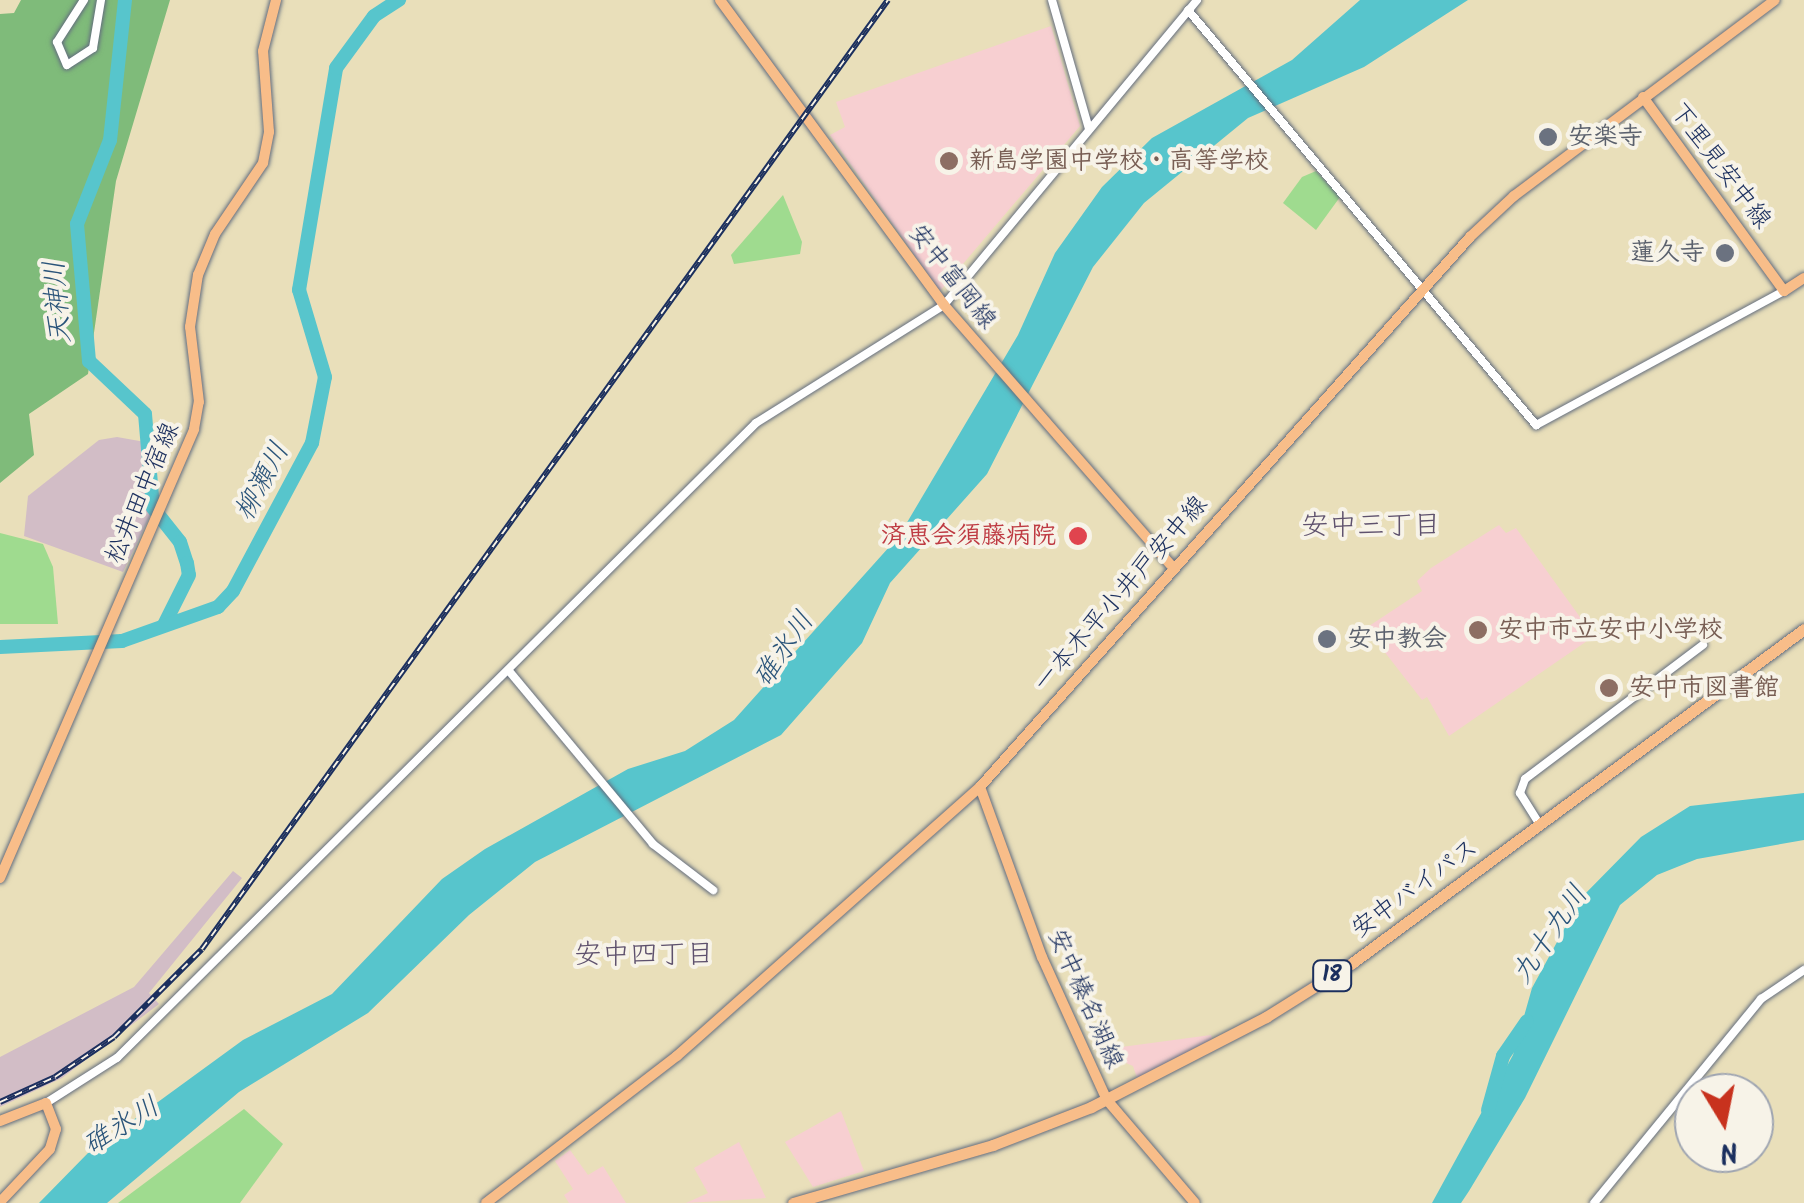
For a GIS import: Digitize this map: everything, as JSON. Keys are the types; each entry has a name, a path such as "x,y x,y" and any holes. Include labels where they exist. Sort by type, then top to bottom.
{"highway":[{"name":"安中バイパス","path":"793,1203 993,1145 1107,1100 1266,1017 1352,963 1804,630"}],"main road":[{"name":"松井田中宿線","path":"0,878 161,506 198,410 190,342 198,276 215,234 256,176 268,142 263,51 276,0"},
{"name":"安中富岡線","path":"720,0 944,304 1171,566"},
{"name":"一本木平小井戸安中線","path":"486,1203 678,1056 980,787 1171,566 1423,287 1514,196 1775,0"},
{"name":"下里見安中線","path":"1643,97 1784,290"},
{"path":"1784,290 1804,278"},
{"name":"安中榛名湖線","path":"980,787 1042,957 1107,1100 1195,1203"},
{"path":"0,1121 46,1103 54,1142 0,1202"}],"street":[{"path":"84,0 57,42 67,65 93,48 101,0"},
{"path":"1052,0 1088,129"},
{"path":"46,1103 116,1058 756,423 944,304 1197,0"},
{"path":"1188,10 1228,52 1536,425 1784,290"},
{"path":"1540,825 1520,793 1525,778 1704,644"},
{"path":"509,671 667,858 713,890"},
{"path":"1594,1203 1761,999 1804,970"}],"shaded area":[{"name":"新島学園中学校・高等学校","path":"1051,26 1080,126 940,291 830,135 845,127 836,102"},
{"path":"117,437 145,442 151,514 123,572 24,536 28,496 99,440"},
{"name":"安中市立安中小学校","path":"1499,525 1506,533 1516,528 1590,631 1587,641 1449,736 1427,697 1422,700 1366,628 1422,591 1417,581 1431,568"},
{"path":"233,871 242,878 149,993 159,1004 62,1078 0,1107 0,1057 134,987"},
{"path":"1211,1035 1213,1041 1137,1078 1133,1066 1112,1057 1114,1048"},
{"path":"841,1111 864,1171 813,1187 785,1142"},
{"path":"739,1142 766,1198 686,1203 708,1193 694,1168"},
{"path":"570,1150 588,1175 603,1166 626,1203 569,1203 564,1195 573,1189 555,1161"}],"green space":[{"path":"21,0 170,0 116,181 88,374 29,414 34,455 0,483 0,14 14,13"},
{"path":"1316,171 1340,197 1316,230 1283,203 1302,177"},
{"path":"783,195 802,242 800,254 734,264 731,255"},
{"path":"0,533 43,544 53,567 58,624 0,624"},
{"path":"244,1109 283,1144 240,1203 118,1203"}],"water":[{"path":"1360,0 1468,0 1364,67 1248,118 1144,203 1093,267 987,474 890,583 862,643 781,735 535,862 469,915 368,1013 239,1092 107,1203 39,1203 88,1153 243,1040 332,994 442,879 485,849 628,769 685,751 734,720 899,536 1018,335 1055,253 1102,187 1152,138 1292,60"},
{"path":"1804,793 1804,840 1697,859 1657,875 1620,905 1525,1098 1469,1191 1461,1203 1432,1203 1513,1055 1532,988 1581,898 1641,837 1690,806"}],"waterway":[{"name":"天神川","path":"125,0 110,140 77,224 89,361 145,414 153,508 180,542 187,563 189,575 164,625"},
{"name":"柳瀬川","path":"0,647 122,641 218,607 233,591 312,443 325,377 299,290 336,68 374,16 399,0"},
{"name":"九十九川","path":"1488,1110 1503,1056 1527,1021"}],"railway":[{"path":"0,1102 55,1077 114,1037 202,949 888,0"}],"place":[{"name":"安楽寺","path":"1548,137"},
{"name":"新島学園中学校・高等学校","path":"949,161"},
{"name":"蓮久寺","path":"1725,253"},
{"name":"済恵会須藤病院","path":"1078,536"},
{"name":"安中市立安中小学校","path":"1478,630"},
{"name":"安中教会","path":"1327,639"},
{"name":"安中市図書館","path":"1609,688"}],"district":[{"name":"安中三丁目","path":"1371,527"},
{"name":"安中四丁目","path":"644,956"}],"water label":[{"name":"碓氷川","path":"785,650"},
{"name":"碓氷川","path":"122,1127"}]}
